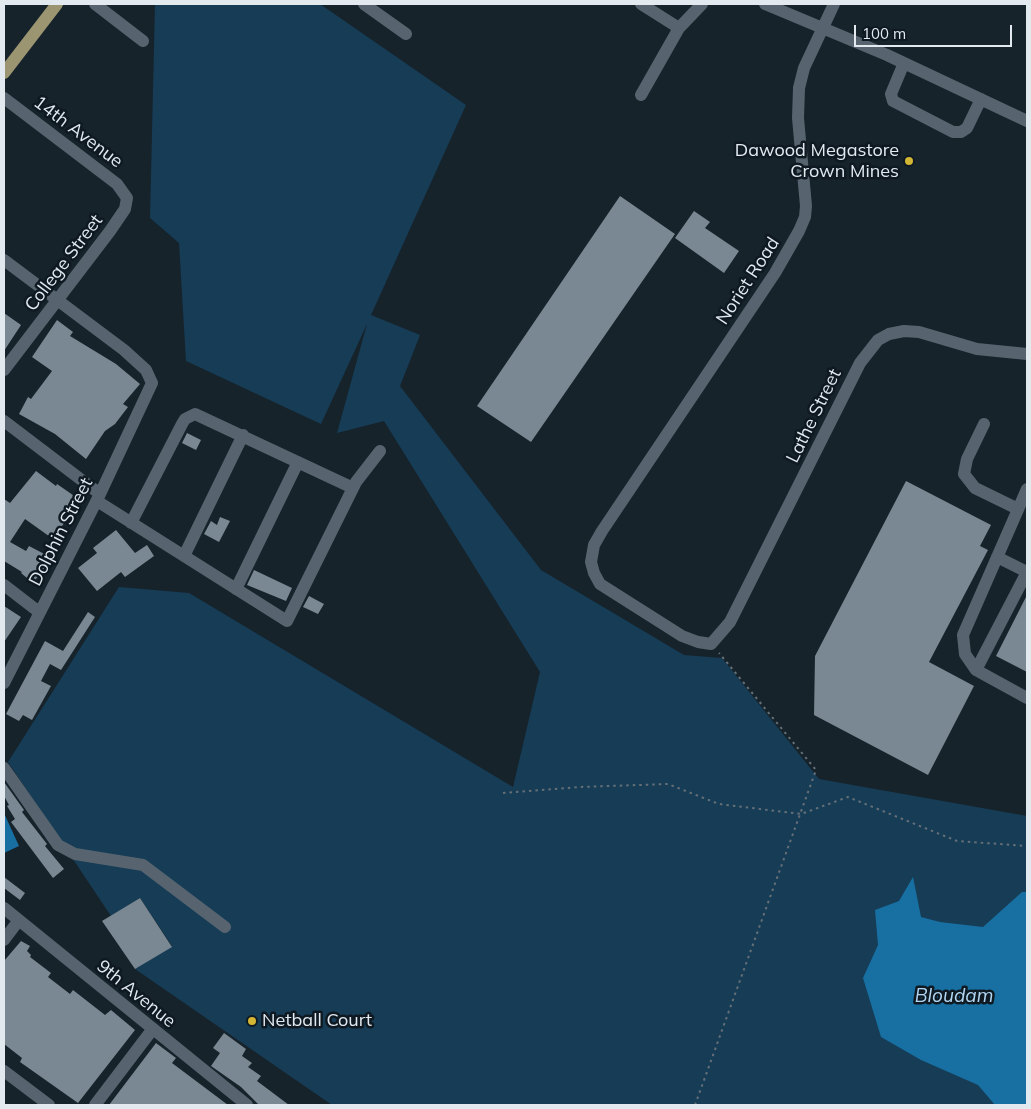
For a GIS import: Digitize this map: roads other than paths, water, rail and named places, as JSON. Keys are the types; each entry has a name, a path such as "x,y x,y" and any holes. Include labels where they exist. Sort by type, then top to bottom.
{"main road":[{"path":"4,73 57,4"}],"street":[{"path":"95,4 143,41"},
{"path":"364,4 406,34"},
{"path":"641,4 679,28"},
{"path":"641,95 679,28 702,4"},
{"path":"766,4 824,27 1027,121"},
{"name":"Noriet Road","path":"711,644 698,642 682,636 600,584 590,562 594,545 775,273 799,231 805,217 806,206 798,118 799,88 804,68 834,4"},
{"path":"904,63 891,94 893,101 953,132 961,132 967,128 981,99"},
{"name":"14th Avenue","path":"4,98 117,184 127,198"},
{"name":"College Street","path":"4,370 119,219 127,198"},
{"path":"4,260 58,300"},
{"name":"Dolphin Street","path":"4,683 148,396 152,380 146,370 124,350 58,300"},
{"name":"Lathe Street","path":"711,644 730,622 860,363 878,340 889,334 904,331 918,332 977,348 1027,354"},
{"path":"131,523 185,419 195,414 201,414 353,488"},
{"path":"4,421 131,523 287,621 353,488 380,451"},
{"path":"984,424 967,460 964,474 975,488 1018,509"},
{"path":"184,556 244,435"},
{"path":"236,589 298,462"},
{"path":"1027,489 963,636 965,654 976,670 1027,698"},
{"path":"976,670 1027,572 997,557"},
{"path":"4,585 39,612"},
{"path":"4,768 58,845 75,854 143,864 225,927"},
{"name":"9th Avenue","path":"4,908 152,1030 247,1105"},
{"path":"4,940 19,920"},
{"path":"95,1105 152,1030"},
{"path":"4,1071 49,1105"}],"water":[{"path":"4,813 19,846 4,853"},
{"name":"Bloudam","path":"913,877 921,917 940,922 983,927 1022,892 1027,892 1027,1105 995,1105 978,1085 921,1060 881,1037 863,978 878,945 875,910 899,901"}],"place":[{"name":"Dawood Megastore Crown Mines","path":"909,161"},
{"name":"Netball Court","path":"252,1021"}]}
